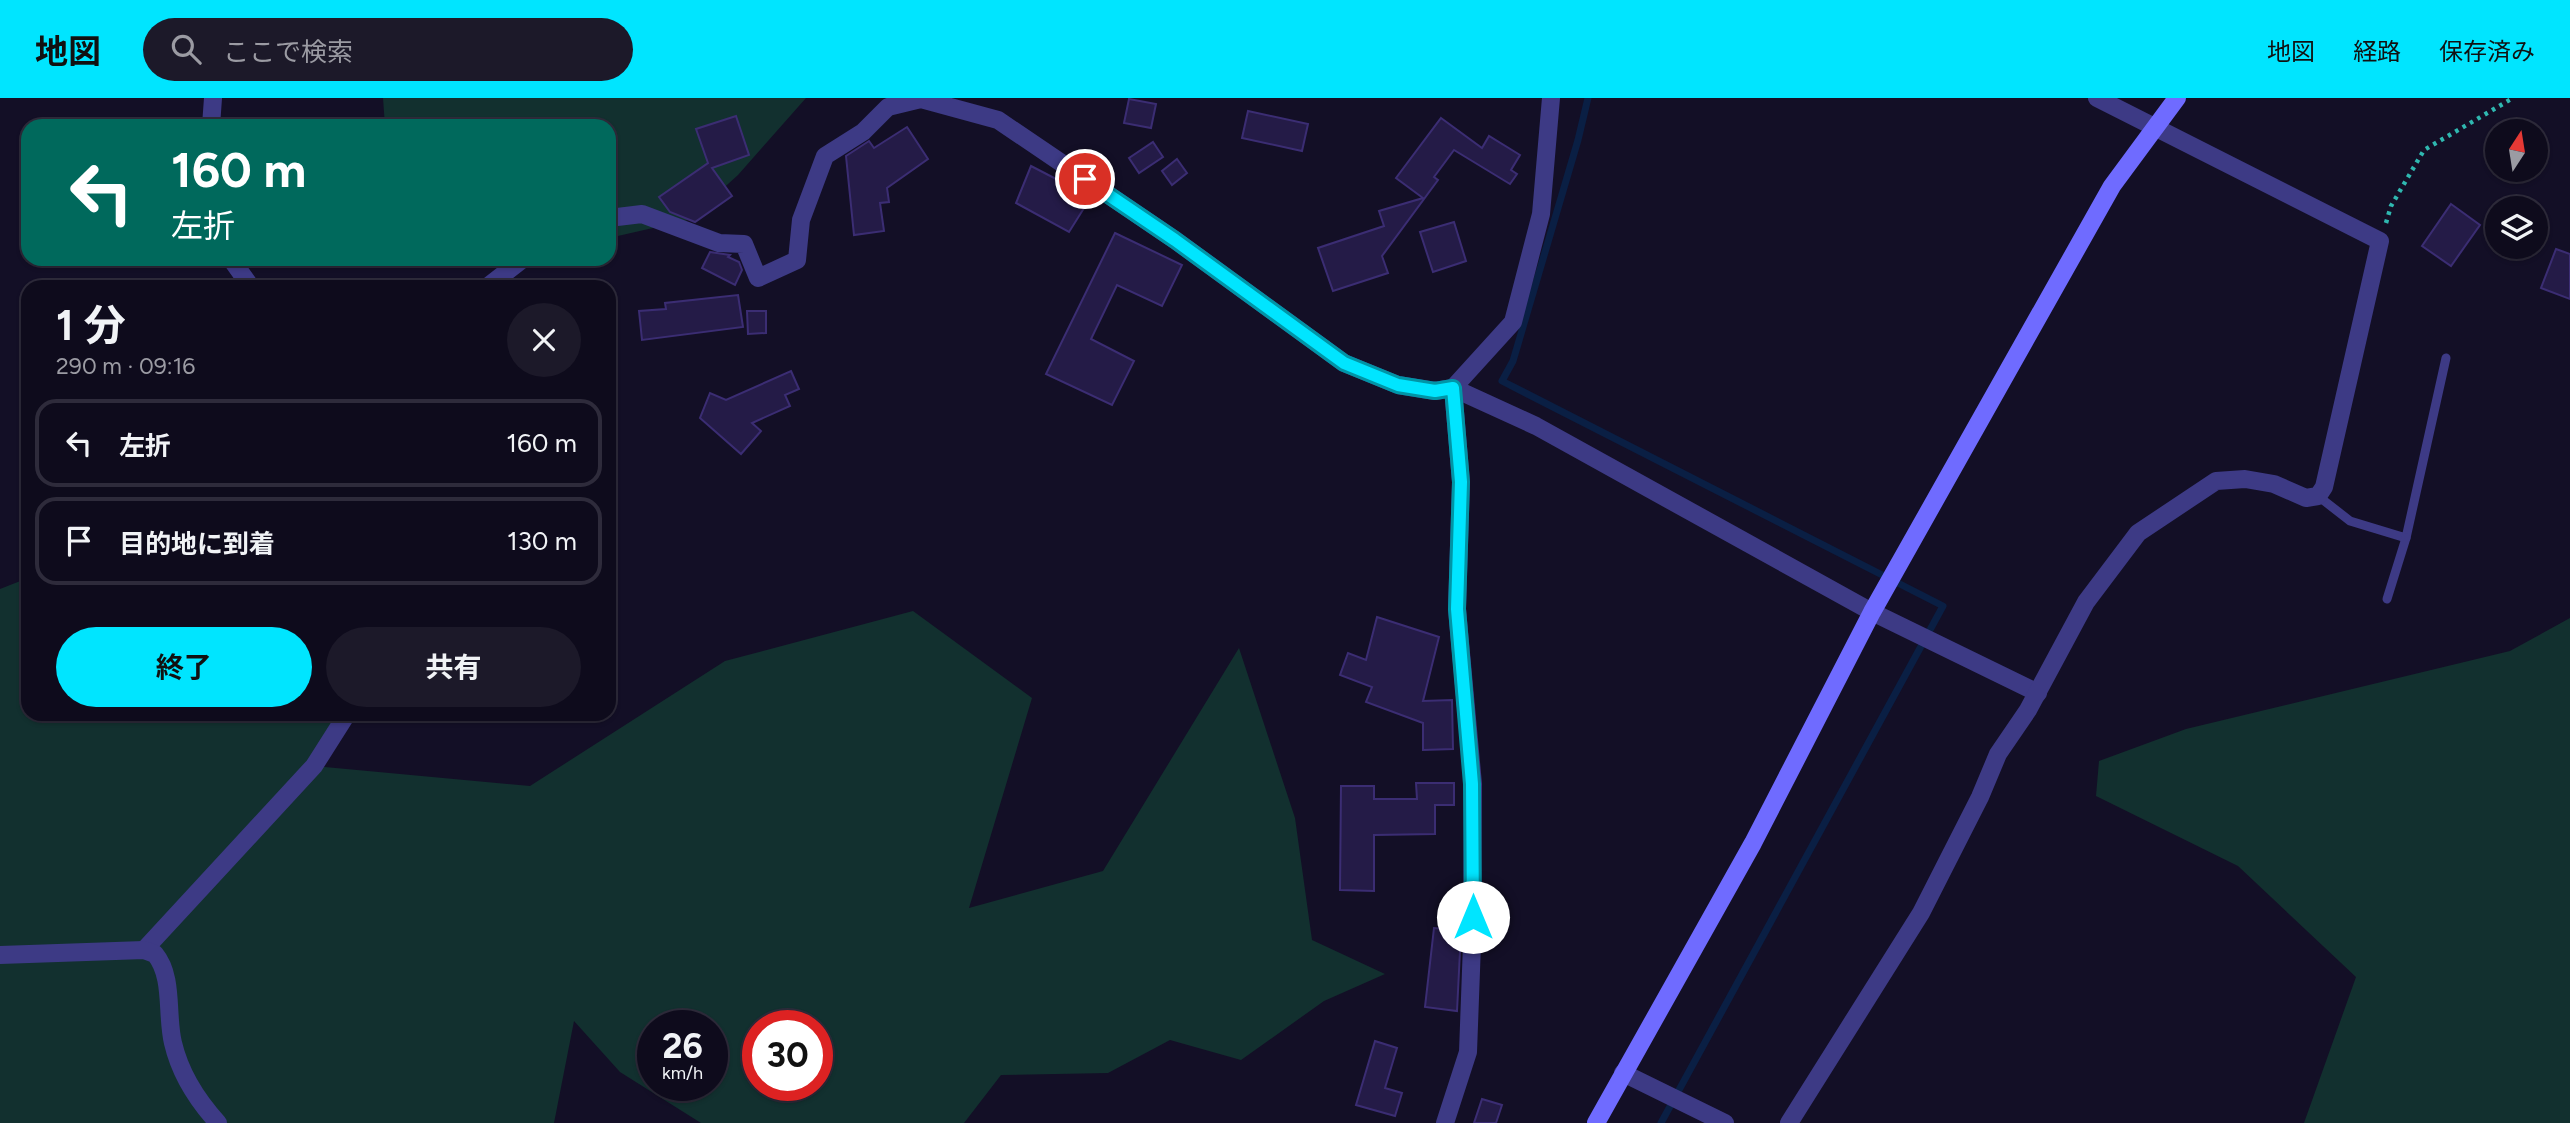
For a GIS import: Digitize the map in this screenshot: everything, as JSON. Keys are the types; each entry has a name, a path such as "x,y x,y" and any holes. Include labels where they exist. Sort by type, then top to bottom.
{"street":[{"path":"212,119 213,98"},
{"path":"1445,1123 1468,1052 1472,944 1472,784 1457,609 1461,482 1453,388 1513,322 1541,214 1550,98"},
{"path":"1789,1123 1921,913 1980,797 1998,754 2038,694 2086,601 2138,533 2216,481 2245,479 2274,484 2306,498 2318,496 2325,487 2380,241 2096,98"},
{"path":"1596,1123 1753,843 1872,612 2112,186 2177,98"},
{"path":"616,217 642,214 719,243 744,244 758,278 797,260 802,220 825,156 863,132 888,107 921,99 998,120 1175,240 1344,363 1398,385 1435,391 1453,388 1536,426 1872,612 2038,694"},
{"path":"496,280 514,266"},
{"path":"144,950 314,766 343,721"},
{"path":"0,955 144,950 155,954 166,974 173,1042 184,1077 218,1123"},
{"path":"1623,1073 1725,1123"}],"lane":[{"path":"2387,599 2406,538 2446,358"},
{"path":"2318,496 2350,521 2406,538"}],"path":[{"path":"2380,241 2391,206 2424,150 2513,98"}],"green space":[{"path":"383,98 806,98 738,175 688,220 616,236 616,119 384,119"},
{"path":"21,581 21,721 335,721 314,766 530,786 725,661 913,611 1032,698 969,908 1103,871 1239,648 1295,818 1312,940 1385,974 1324,1001 1241,1060 1170,1040 1108,1073 1001,1075 964,1123 701,1123 666,1101 728,1101 728,1010 637,1010 637,1083 620,1072 574,1021 554,1123 0,1123 0,589"},
{"path":"2570,618 2570,1123 2304,1123 2356,977 2238,866 2096,796 2099,761 2186,729 2510,651"}],"building":[{"path":"1129,99 1156,104 1151,128 1124,123"},
{"path":"1248,111 1308,124 1302,151 1242,138"},
{"path":"736,116 749,155 712,168 732,196 695,222 670,212 659,197 708,163 696,129"},
{"path":"1441,118 1482,148 1489,136 1520,155 1511,170 1517,174 1510,184 1454,150 1434,177 1438,180 1382,256 1388,273 1333,291 1318,248 1384,226 1379,211 1423,198 1396,178"},
{"path":"907,127 928,159 887,188 889,202 880,203 884,231 854,235 846,156 869,141 874,148"},
{"path":"1153,142 1163,157 1139,173 1129,158"},
{"path":"1177,159 1187,173 1172,185 1162,171"},
{"path":"1031,166 1091,197 1069,232 1016,203"},
{"path":"2451,204 2480,225 2451,266 2422,246"},
{"path":"1454,222 1466,261 1433,272 1420,232"},
{"path":"1115,233 1182,265 1162,306 1117,285 1091,339 1134,361 1112,405 1046,374"},
{"path":"2556,249 2570,254 2570,299 2541,288"},
{"path":"710,252 730,255 728,257 739,262 742,270 735,285 702,268"},
{"path":"738,295 743,327 642,340 639,311 666,309 665,303"},
{"path":"747,311 766,311 766,333 748,334"},
{"path":"791,371 799,389 785,395 790,406 752,423 761,431 741,454 700,418 710,393 726,400"},
{"path":"1377,617 1439,637 1423,701 1452,700 1453,749 1423,750 1423,723 1366,702 1372,687 1340,675 1348,653 1366,660"},
{"path":"1416,783 1454,783 1454,805 1435,805 1435,834 1374,835 1374,891 1340,890 1341,786 1374,786 1374,799 1417,799"},
{"path":"1434,928 1461,931 1457,1011 1425,1007"},
{"path":"1375,1041 1397,1048 1385,1088 1402,1093 1395,1116 1356,1105"},
{"path":"1482,1099 1502,1105 1496,1123 1474,1123"}],"waterway":[{"path":"1588,98 1513,361 1502,381 1943,606 1661,1123"}],"route":[{"path":"1085,179 1175,240 1344,363 1398,385 1435,391 1453,388 1461,482 1461,551 1457,609 1472,784 1473,917"}]}
